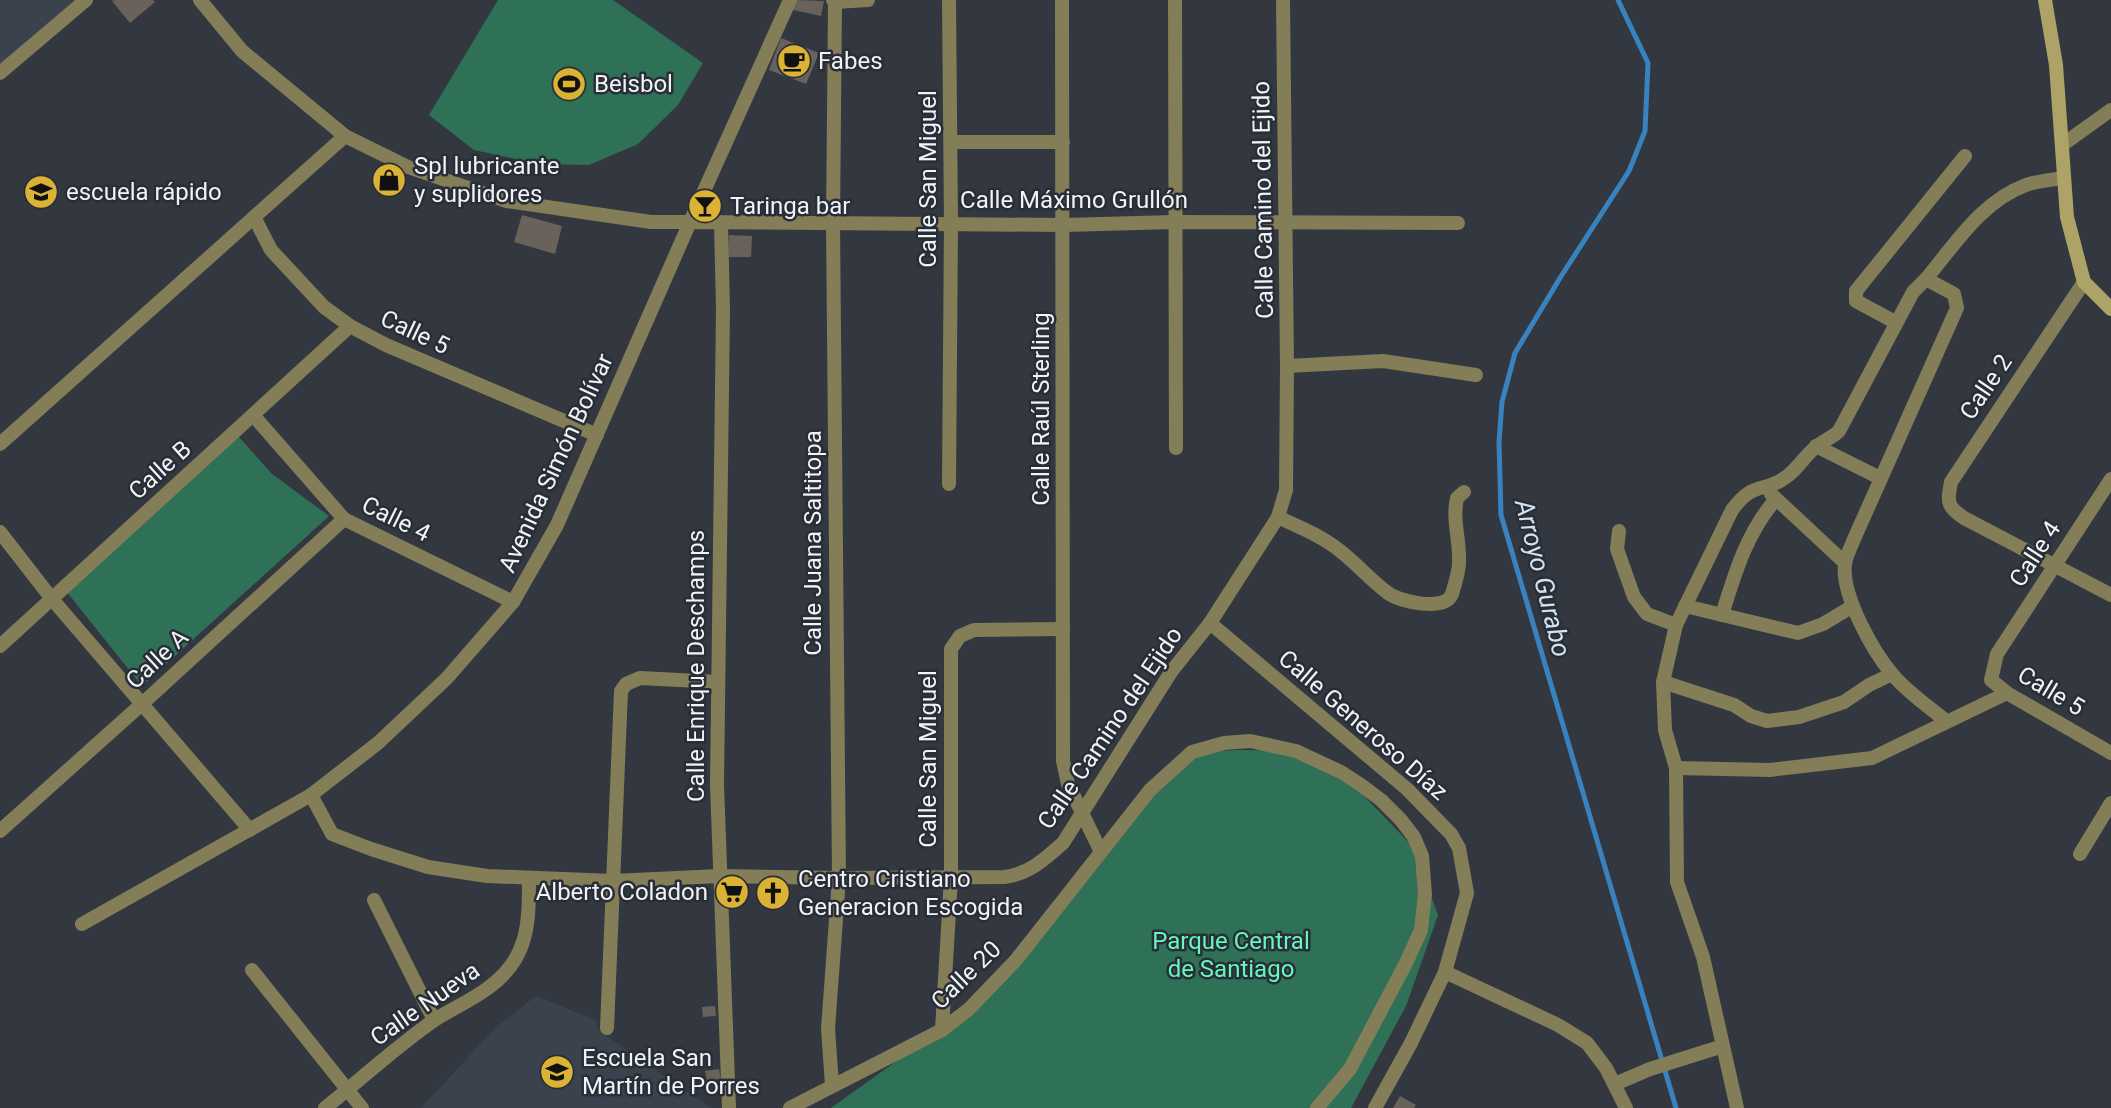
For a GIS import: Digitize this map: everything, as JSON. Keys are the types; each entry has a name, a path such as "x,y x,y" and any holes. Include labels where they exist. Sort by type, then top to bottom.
{"main road":[{"path":"2045,0 2056,65 2067,217 2084,282 2111,309"}],"street":[{"path":"0,73 86,0"},
{"name":"Calle Máximo Grullón","path":"200,0 242,51 345,136 408,167 506,201 651,222 1064,225 1174,222 1458,223"},
{"name":"Avenida Simón Bolívar","path":"82,923 311,795 378,743 447,678 513,602 557,525 790,0"},
{"path":"834,1 868,0"},
{"name":"Calle San Miguel","path":"949,484 950,0"},
{"name":"Calle Raúl Sterling","path":"1062,0 1063,761 1068,784 1101,852"},
{"path":"1175,0 1176,448"},
{"name":"Calle Camino del Ejido","path":"311,795 332,834 428,867 487,876 613,881 719,876 951,878 1004,877 1030,870 1063,843 1171,672 1210,623 1278,517 1286,490 1283,0"},
{"name":"Calle Juana Saltitopa","path":"832,1085 828,1029 839,878 833,223 834,1"},
{"path":"2062,145 2111,110"},
{"path":"0,444 345,136"},
{"path":"951,142 1063,142"},
{"path":"1895,322 1856,301 1856,291 1965,156"},
{"path":"1737,1108 1703,957 1677,882 1676,768 1665,730 1663,682 1676,625 1732,510 1743,495 1787,477 1816,446 1839,431 1913,292 1976,218 1998,199 2026,185 2064,178"},
{"name":"Calle 5","path":"254,217 271,250 324,307 350,326 398,350 597,435"},
{"name":"Calle Enrique Deschamps","path":"721,223 723,309 718,682 719,876 729,1108"},
{"path":"1926,279 1954,294 1957,308 1880,478 1845,563 1846,585 1871,643 1892,674 1946,721"},
{"name":"Calle 2","path":"2054,565 1964,518 1951,508 1948,498 1951,482 2084,282"},
{"name":"Calle B","path":"0,646 350,326"},
{"path":"1287,366 1382,361 1476,375"},
{"name":"Calle 4","path":"254,416 344,519 513,602"},
{"path":"1816,446 1880,478"},
{"name":"Calle 4","path":"1997,654 2111,479"},
{"path":"1763,486 1845,563"},
{"path":"1278,517 1326,541 1390,595 1432,605 1444,602 1452,592 1459,563 1455,508 1457,498 1464,492"},
{"path":"1722,615 1740,556 1764,512 1776,499"},
{"name":"Calle A","path":"0,831 344,519"},
{"path":"1619,531 1617,549 1634,597 1647,614 1676,625"},
{"path":"0,532 52,599 144,703 250,830"},
{"path":"2054,565 2111,595"},
{"path":"1685,606 1798,633 1823,624 1853,606"},
{"name":"Calle Generoso Díaz","path":"1210,623 1407,789 1451,834 1461,855 1467,893 1445,972 1411,1043 1375,1108"},
{"name":"Calle San Miguel","path":"942,1030 951,878 951,649 960,636 974,630 1063,629"},
{"name":"Calle 5","path":"1997,654 1991,680 2007,693 2111,753"},
{"path":"1663,682 1734,705 1751,716 1768,721 1799,717 1844,702 1892,674"},
{"path":"607,1028 621,691 632,680 640,678 718,682"},
{"path":"1676,768 1770,770 1872,758 2007,693"},
{"name":"Calle 20","path":"790,1108 942,1030 969,1009 1002,977 1150,790 1192,752 1224,743 1250,741 1296,751 1342,772 1381,800 1401,820 1414,837 1422,856 1425,894 1420,930 1406,963 1350,1069 1317,1108"},
{"path":"2080,854 2111,803"},
{"name":"Calle Nueva","path":"325,1108 434,1020 489,988 504,974 525,940 529,922 529,879"},
{"path":"374,900 434,1020"},
{"path":"252,970 362,1108"},
{"path":"1445,972 1558,1025 1587,1043 1606,1068 1626,1108"},
{"path":"1615,1084 1650,1069 1723,1046"}],"shaded area":[{"path":"0,0 86,0 0,73"},
{"name":"Escuela San Martín de Porres","path":"536,996 597,1021 598,1030 711,1108 421,1108 497,1026"}],"green space":[{"name":"Beisbol","path":"498,0 613,0 703,63 678,105 638,144 589,165 539,164 474,150 429,115"},
{"path":"238,436 272,474 329,516 142,686 66,591"},
{"name":"Parque Central de Santiago","path":"1296,751 1341,772 1422,856 1424,877 1438,915 1406,1006 1351,1108 831,1108 969,1009 1101,852 1192,752"}],"building":[{"path":"795,0 824,1 821,16 793,10"},
{"path":"112,1 155,2 130,23"},
{"name":"Fabes","path":"781,38 819,53 806,84 769,70"},
{"path":"522,215 562,226 555,254 514,242"},
{"path":"729,235 752,236 751,257 728,257"},
{"name":"Centro Cristiano Generacion Escogida","path":"785,884 786,902 761,903 760,885"},
{"name":"Alberto Coladon","path":"726,886 739,886 739,899 725,898"},
{"path":"715,1006 716,1016 703,1017 702,1007"},
{"path":"719,1069 721,1079 707,1081 705,1071"},
{"path":"1400,1096 1416,1105 1414,1108 1393,1108"}],"waterway":[{"name":"Arroyo Gurabo","path":"1618,0 1648,63 1645,131 1629,171 1515,353 1502,402 1499,442 1501,515 1676,1108"}],"place":[{"name":"Fabes","path":"794,61"},
{"name":"Beisbol","path":"569,84"},
{"name":"Spl lubricante y suplidores","path":"389,180"},
{"name":"escuela rápido","path":"41,192"},
{"name":"Taringa bar","path":"705,206"},
{"name":"Alberto Coladon","path":"732,892"},
{"name":"Centro Cristiano Generacion Escogida","path":"773,893"},
{"name":"Escuela San Martín de Porres","path":"557,1072"}]}
